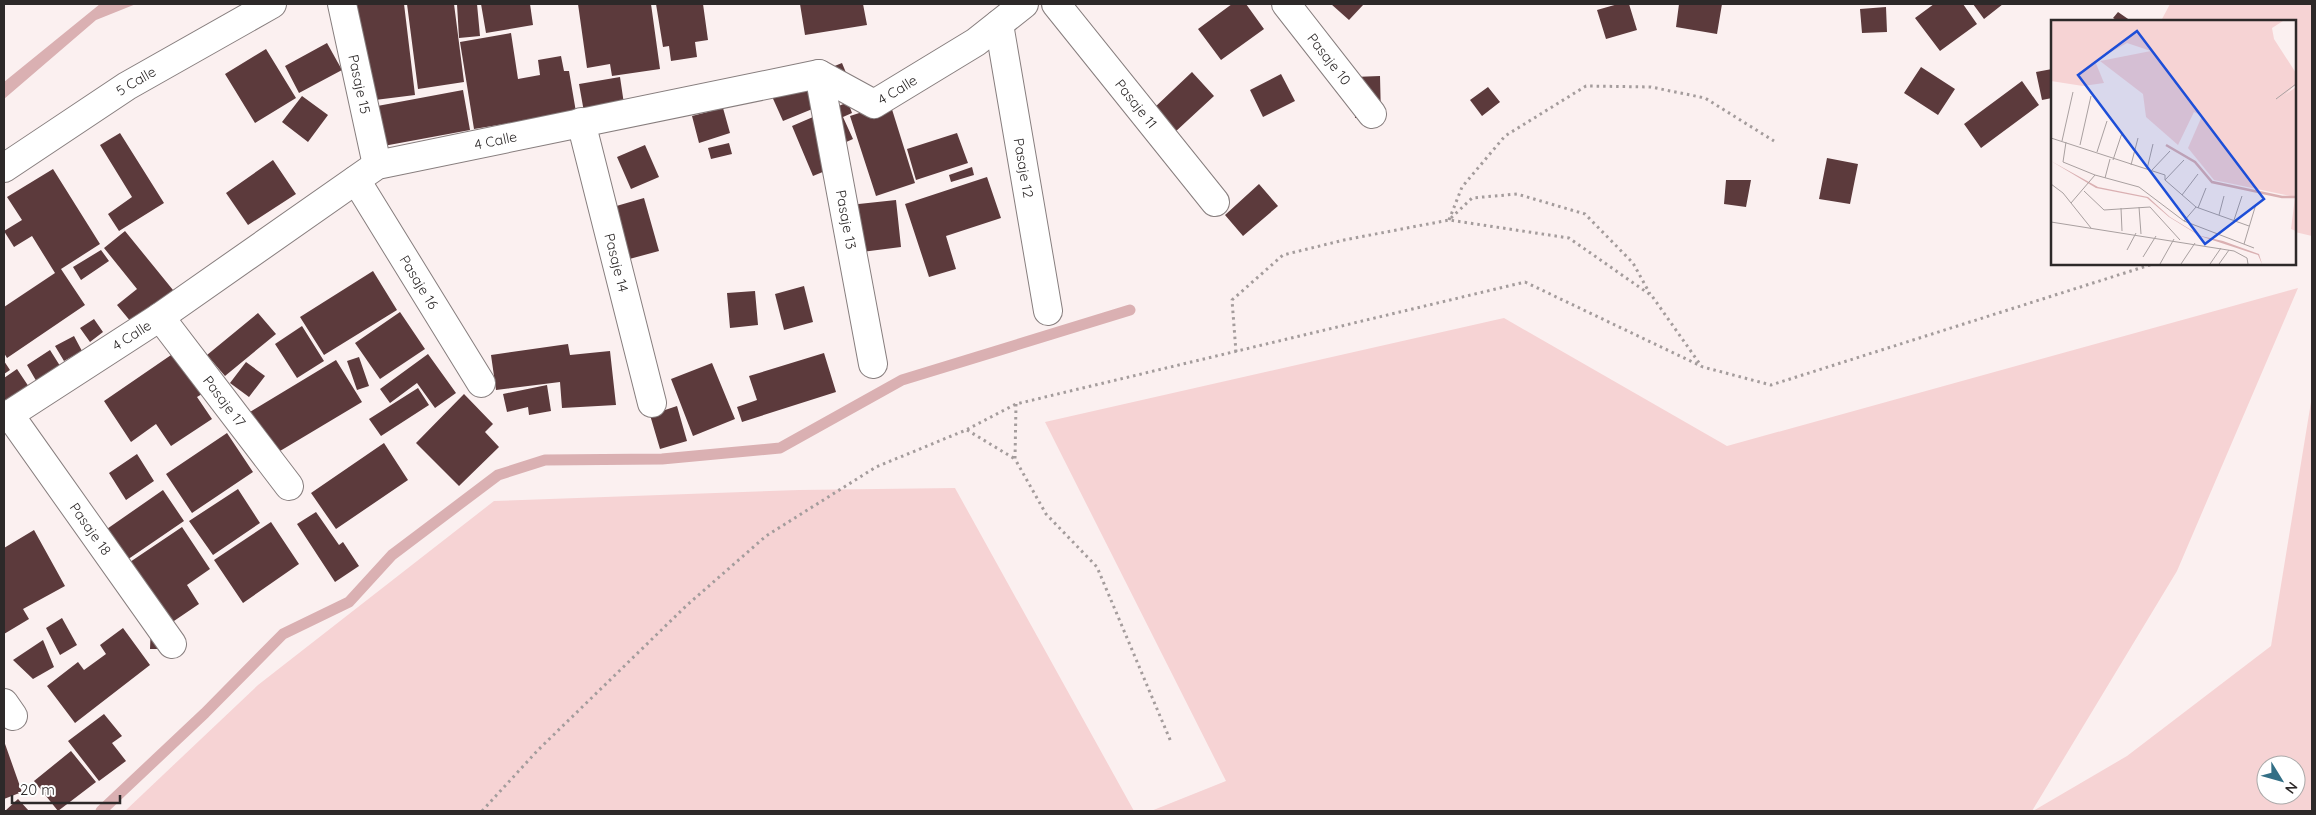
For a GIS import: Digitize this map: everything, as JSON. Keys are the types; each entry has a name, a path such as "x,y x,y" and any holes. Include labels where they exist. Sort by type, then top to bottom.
{"street":[{"name":"5 Calle","path":"4,168 127,86 272,4"},
{"name":"Pasaje 15","path":"342,4 367,172"},
{"name":"4 Calle","path":"7,416 160,317 367,172 581,122 819,74 874,104 976,42 1024,4"},
{"name":"Pasaje 11","path":"1056,4 1215,202"},
{"name":"Pasaje 10","path":"1286,4 1372,114"},
{"name":"Pasaje 12","path":"999,24 1048,312"},
{"name":"Pasaje 13","path":"819,74 873,364"},
{"name":"Pasaje 14","path":"581,122 652,403"},
{"name":"Pasaje 16","path":"367,172 481,384"},
{"name":"Pasaje 17","path":"160,317 289,486"},
{"name":"Pasaje 18","path":"7,416 172,644"}],"path":[{"path":"1449,220 1462,187 1505,136 1586,86 1651,86 1705,98 1774,141"},
{"path":"1449,220 1472,198 1517,194 1586,214 1633,264 1652,296 1703,367"},
{"path":"1236,352 1232,300 1283,255 1344,240 1449,220 1569,238 1652,296"},
{"path":"482,811 538,750 679,613 766,536 876,467 966,430 1016,404 1525,282 1703,367 1771,385 2150,265"},
{"path":"1016,404 1015,458 1046,514 1097,567 1171,742"},
{"path":"966,430 1015,458"}],"shaded area":[{"path":"100,4 136,4 96,20 4,99 4,82"},
{"path":"2170,4 2312,4 2312,236 2296,232 2296,20 2162,20"},
{"path":"2298,288 2177,571 2032,811 1151,811 1226,781 1045,422 1504,318 1727,446"},
{"path":"2312,396 2312,811 2033,811 2127,756 2271,646"},
{"path":"955,488 1134,811 125,811 258,685 494,501 799,490"}],"building":[{"path":"355,4 404,4 415,95 367,101"},
{"path":"407,4 454,4 464,82 418,89"},
{"path":"457,4 477,4 480,36 459,38"},
{"path":"481,4 530,4 533,25 486,33"},
{"path":"578,4 651,4 660,69 612,76 610,64 587,68"},
{"path":"656,4 703,4 708,40 695,42 697,57 671,61 669,46 663,47"},
{"path":"800,4 863,4 867,25 805,35"},
{"path":"1232,4 1246,4 1264,29 1221,60 1198,29"},
{"path":"1331,4 1364,4 1349,20"},
{"path":"1618,4 1629,4 1637,30 1606,39 1597,10"},
{"path":"1679,4 1722,4 1717,34 1676,27"},
{"path":"1934,4 1963,4 1977,24 1940,51 1915,18"},
{"path":"1973,4 2003,4 1984,19"},
{"path":"1886,7 1887,32 1862,33 1860,9"},
{"path":"2118,12 2130,20 2116,20 2113,18"},
{"path":"511,33 518,79 540,75 538,60 561,56 564,71 569,71 576,112 474,129 460,42"},
{"path":"327,43 342,70 299,93 285,66"},
{"path":"266,49 296,98 255,123 225,74"},
{"path":"842,63 854,92 783,121 770,92"},
{"path":"1921,67 1955,89 1938,115 1904,93"},
{"path":"2051,69 2051,98 2042,100 2036,72"},
{"path":"1192,72 1214,96 1174,133 1153,109"},
{"path":"1281,74 1295,101 1263,117 1250,90"},
{"path":"1380,76 1381,117 1355,118 1354,77"},
{"path":"620,77 624,104 584,112 579,84"},
{"path":"2022,81 2039,105 1981,148 1964,124"},
{"path":"1488,87 1500,102 1482,116 1470,100"},
{"path":"463,90 470,130 378,147 372,107"},
{"path":"302,96 328,115 308,142 282,122"},
{"path":"848,102 852,113 843,117 853,139 835,147 842,164 813,176 792,126"},
{"path":"890,103 915,183 876,196 850,116"},
{"path":"723,108 730,133 699,143 692,116"},
{"path":"120,133 164,203 119,231 108,214 132,197 100,145"},
{"path":"957,133 968,163 916,180 907,149"},
{"path":"729,143 732,154 711,159 708,148"},
{"path":"645,145 659,177 631,189 617,157"},
{"path":"1827,158 1858,164 1850,204 1819,199"},
{"path":"273,160 296,194 248,225 226,193"},
{"path":"972,167 974,175 951,182 949,175"},
{"path":"53,169 100,244 61,269 85,305 7,358 4,353 4,307 55,273 32,236 14,247 4,231 22,220 7,197"},
{"path":"987,177 1001,218 946,236 956,269 929,277 905,204"},
{"path":"1726,180 1751,180 1746,207 1724,204"},
{"path":"1259,184 1278,206 1243,236 1225,215"},
{"path":"644,198 659,251 622,261 606,209"},
{"path":"896,200 901,247 846,254 840,206"},
{"path":"125,231 173,290 152,308 136,328 117,305 137,289 104,248"},
{"path":"101,250 109,261 81,280 73,267"},
{"path":"373,271 397,310 324,355 300,317"},
{"path":"804,286 813,322 784,330 775,294"},
{"path":"755,291 758,325 730,328 727,293"},
{"path":"400,312 425,349 380,379 355,343"},
{"path":"258,313 276,334 225,376 207,355"},
{"path":"94,319 103,332 90,342 80,328"},
{"path":"302,326 324,361 297,378 275,344"},
{"path":"74,336 82,351 64,361 55,346"},
{"path":"568,344 570,355 610,351 616,405 562,408 560,382 496,390 491,355"},
{"path":"50,350 62,369 38,384 27,365"},
{"path":"174,353 202,394 197,397 212,419 171,446 156,424 131,442 104,401"},
{"path":"824,353 836,392 742,422 737,407 757,400 749,376"},
{"path":"428,354 456,393 435,408 417,383 390,403 380,389"},
{"path":"359,357 369,386 357,390 347,361"},
{"path":"336,360 362,402 275,454 250,412"},
{"path":"4,361 10,370 4,374"},
{"path":"246,362 265,376 249,397 230,383"},
{"path":"712,363 735,419 693,436 671,379"},
{"path":"17,369 37,399 4,421 4,378"},
{"path":"547,385 551,411 529,415 528,407 507,412 503,394"},
{"path":"418,388 429,405 381,436 369,419"},
{"path":"464,394 493,424 485,432 499,447 459,486 416,443"},
{"path":"677,406 687,441 660,449 650,415"},
{"path":"227,433 253,472 192,513 166,474"},
{"path":"384,443 408,480 336,529 311,493"},
{"path":"137,454 154,481 126,500 109,473"},
{"path":"238,489 260,523 213,555 189,521"},
{"path":"163,490 184,521 124,562 104,531"},
{"path":"316,512 339,545 343,542 359,566 335,582 297,524"},
{"path":"271,522 299,564 243,603 214,560"},
{"path":"182,527 210,569 187,585 199,604 171,623 130,562"},
{"path":"34,530 65,586 23,609 29,619 4,634 4,548"},
{"path":"62,618 77,645 60,655 46,628"},
{"path":"151,624 159,649 150,649"},
{"path":"123,628 150,665 75,723 47,686 78,662 84,670 106,654 100,645"},
{"path":"43,640 54,667 33,679 13,660"},
{"path":"104,714 122,736 112,743 126,761 99,781 68,741"},
{"path":"4,741 22,792 4,799"},
{"path":"71,751 96,782 58,811 34,781"},
{"path":"18,799 29,811 5,811"}],"waterway":[{"path":"101,811 205,713 283,634 349,602 392,555 498,475 545,460 662,459 780,448 902,380 1130,310"}]}
